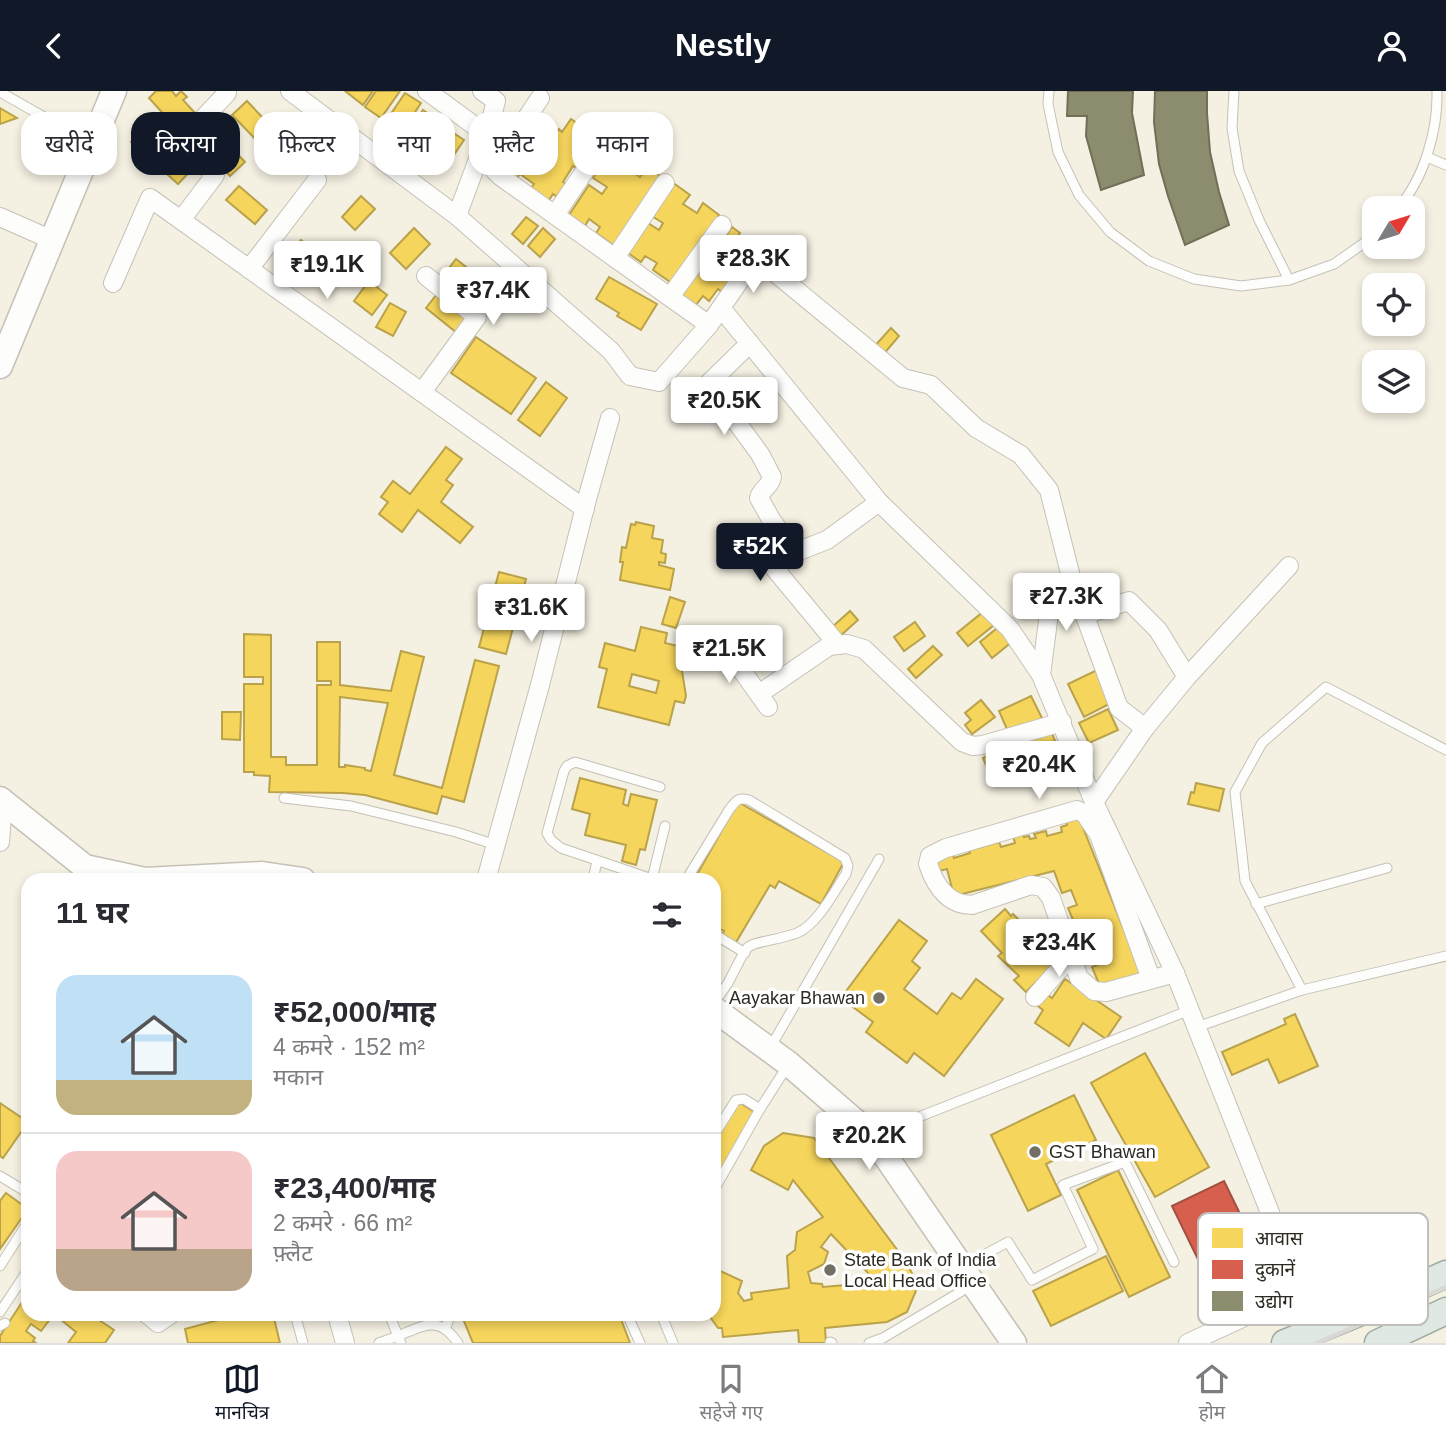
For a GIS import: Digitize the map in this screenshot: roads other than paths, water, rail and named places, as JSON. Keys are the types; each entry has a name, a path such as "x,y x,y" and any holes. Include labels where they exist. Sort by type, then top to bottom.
{"main road":[{"path":"1428,1282 1446,1274"},
{"path":"1428,1319 1446,1311"},
{"path":"1285,1343 1328,1325"},
{"path":"1378,1343 1416,1325"}],"street":[{"path":"105,112 114,91"},
{"path":"290,91 457,216 611,351 629,376 659,382 709,325 756,257 903,378 931,385 976,428 1021,455 1049,490 1072,581 1119,708 1145,727"},
{"path":"427,91 469,122"},
{"path":"482,91 496,101 493,112"},
{"path":"181,221 215,175 181,142 227,93"},
{"path":"540,98 496,164 495,171 709,325"},
{"path":"0,366 79,175"},
{"path":"457,216 472,175"},
{"path":"555,215 582,175"},
{"path":"250,269 317,180"},
{"path":"615,258 665,183"},
{"path":"113,283 150,198 585,509"},
{"path":"0,217 52,240"},
{"path":"670,297 722,225"},
{"path":"422,393 477,317 426,276"},
{"path":"721,308 879,502 1010,629 1041,675 1094,802 1175,973 1270,1213"},
{"path":"750,343 701,391 735,420 760,454 772,477 771,483 759,498 772,521 795,551"},
{"path":"488,873 610,418"},
{"path":"838,645 775,569 795,551 827,540 879,502"},
{"path":"1094,802 1145,727 1289,566"},
{"path":"1041,675 1051,598 1072,581"},
{"path":"1084,615 1129,601 1158,630 1187,677"},
{"path":"729,642 740,668 763,701 810,658 829,646 847,644 864,649 962,742 973,746 1062,722"},
{"path":"0,842 1,800"},
{"path":"1,800 85,873"},
{"path":"1151,979 1099,835 1085,814 1077,810 946,848 930,856 928,863 935,883 949,897 963,905 972,905 1031,885 1043,887 1051,898 1079,978 1094,991 1106,992 1175,973"},
{"path":"1035,997 1072,955"},
{"path":"721,1014 789,1064 871,1135 1014,1343"},
{"path":"339,1321 345,1343"},
{"path":"1188,1343 1227,1325"},
{"path":"1311,1325 1313,1331"}],"lane":[{"path":"1049,91 1048,104 1058,152 1079,195 1110,232 1149,261 1194,279 1241,286 1289,280 1334,264 1362,244"},
{"path":"1234,91 1232,128 1238,171 1289,280"},
{"path":"1407,196 1427,157 1437,110 1437,91"},
{"path":"0,92 35,112"},
{"path":"1427,157 1446,165"},
{"path":"1302,990 1245,881 1235,792 1262,743 1326,687 1446,750"},
{"path":"633,873 561,848 551,840 547,833 564,771 575,762 660,787"},
{"path":"284,798 351,806 456,832 496,845"},
{"path":"690,873 729,810 736,800 741,798 749,800 845,858 848,866 846,874 817,917 798,933 748,947 721,993"},
{"path":"653,873 665,826"},
{"path":"769,1049 879,859"},
{"path":"595,873 597,862"},
{"path":"1256,904 1387,868"},
{"path":"721,938 745,953"},
{"path":"1197,1027 1302,990 1446,956"},
{"path":"871,1135 1189,1010"},
{"path":"721,1178 789,1064"},
{"path":"721,1124 736,1100 744,1099 760,1109"},
{"path":"869,1343 883,1338 1008,1242 1032,1280 1093,1249 1063,1185 1125,1163 1174,1262"},
{"path":"0,1176 21,1189"},
{"path":"0,1266 21,1233"},
{"path":"0,1312 21,1281"},
{"path":"297,1321 303,1343"},
{"path":"392,1321 400,1339"},
{"path":"445,1329 448,1321"},
{"path":"630,1321 640,1343"},
{"path":"664,1321 673,1343"},
{"path":"379,1343 400,1339 419,1328 437,1324 450,1332 458,1343"}],"railway":[{"path":"1428,1295 1446,1287"},
{"path":"1317,1343 1358,1325"}],"place":[{"name":"Aayakar Bhawan","path":"879,998"},
{"name":"GST Bhawan","path":"1035,1152"},
{"name":"State Bank of India Local Head Office","path":"830,1270"}]}
